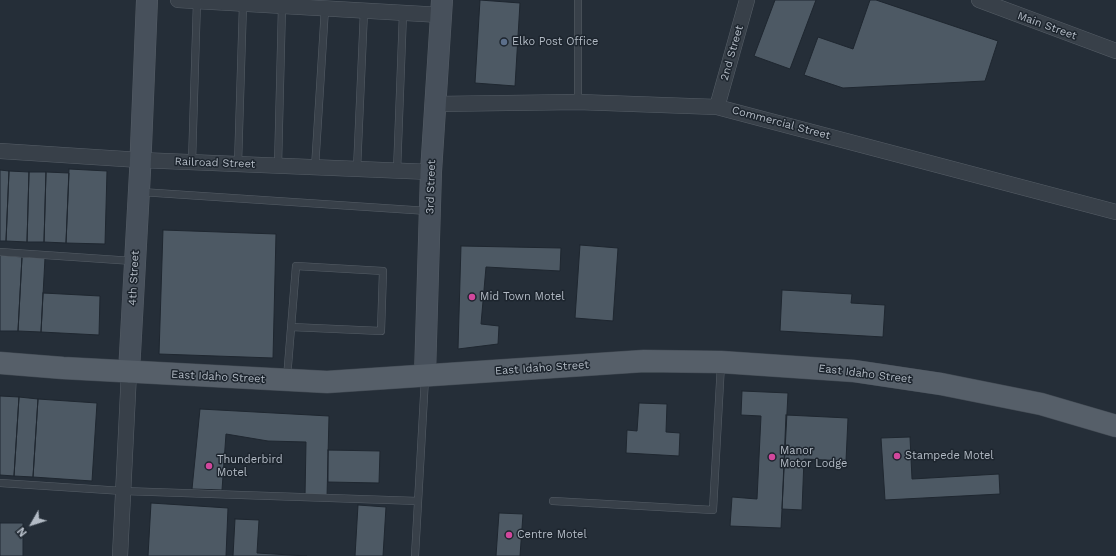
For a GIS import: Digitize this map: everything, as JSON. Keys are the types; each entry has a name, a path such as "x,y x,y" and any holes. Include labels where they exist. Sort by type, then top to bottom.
{"main road":[{"name":"East Idaho Street","path":"0,363 129,372 328,382 644,361 721,362 854,371 941,384 1041,404 1116,426"}],"street":[{"name":"4th Street","path":"120,556 139,192 147,0"},
{"path":"178,0 403,13 442,8"},
{"name":"2nd Street","path":"717,107 747,0"},
{"name":"Main Street","path":"979,0 1116,52"},
{"name":"3rd Street","path":"425,375 431,172 442,8"},
{"name":"Commercial Street","path":"436,104 578,102 717,107 1116,212"},
{"name":"Railroad Street","path":"0,151 140,160 431,172"}],"lane":[{"path":"578,0 578,102"},
{"path":"192,162 197,1"},
{"path":"238,164 243,4"},
{"path":"278,166 282,6"},
{"path":"316,168 325,8"},
{"path":"357,169 364,11"},
{"path":"397,171 403,13"},
{"path":"139,192 430,211"},
{"path":"0,252 135,261"},
{"path":"286,380 296,266 384,271 381,331 291,327"},
{"path":"552,501 713,510 721,362"},
{"path":"415,556 425,375"},
{"path":"0,483 123,491 418,501"}],"building":[{"path":"480,0 520,3 515,86 475,83"},
{"path":"775,0 816,0 790,69 754,56"},
{"path":"870,0 876,0 998,41 985,81 843,88 804,75 818,37 853,49"},
{"path":"69,169 107,171 105,244 66,243"},
{"path":"0,170 9,171 6,241 0,241"},
{"path":"9,171 29,172 27,242 6,241"},
{"path":"29,172 46,172 44,242 27,242"},
{"path":"46,172 69,173 66,243 44,242"},
{"path":"163,230 276,234 273,358 159,354"},
{"path":"580,245 618,248 613,321 575,318"},
{"name":"Mid Town Motel","path":"461,246 561,248 560,271 486,267 481,324 499,326 498,344 458,349"},
{"path":"0,255 22,257 18,331 0,331"},
{"path":"22,257 45,258 41,332 18,331"},
{"path":"782,290 852,294 851,303 885,305 883,337 780,331"},
{"path":"43,293 100,296 99,335 41,332"},
{"name":"Manor Motor Lodge","path":"742,391 788,393 781,528 730,526 732,497 757,499 761,416 741,415"},
{"path":"0,396 19,397 14,476 0,475"},
{"path":"19,397 38,399 33,477 14,476"},
{"path":"38,399 97,403 92,481 33,477"},
{"path":"639,403 667,404 666,432 680,433 679,456 626,453 627,430 637,431"},
{"name":"Thunderbird Motel","path":"200,409 329,416 327,497 305,496 306,442 268,441 226,434 222,490 192,489"},
{"path":"786,415 848,418 846,461 804,459 802,510 782,509"},
{"name":"Stampede Motel","path":"910,437 912,479 999,474 1000,494 885,500 881,438"},
{"path":"328,450 380,451 379,483 328,482"},
{"path":"151,503 228,508 226,556 148,556"},
{"path":"358,505 386,507 383,556 355,556"},
{"name":"Centre Motel","path":"499,513 523,514 520,556 496,556"},
{"path":"235,519 259,520 257,553 307,556 233,556"},
{"path":"0,523 23,523 23,556 0,556"}],"place":[{"name":"Elko Post Office","path":"504,42"},
{"name":"Mid Town Motel","path":"472,297"},
{"name":"Stampede Motel","path":"897,456"},
{"name":"Manor Motor Lodge","path":"772,457"},
{"name":"Thunderbird Motel","path":"209,466"},
{"name":"Centre Motel","path":"509,535"}]}
